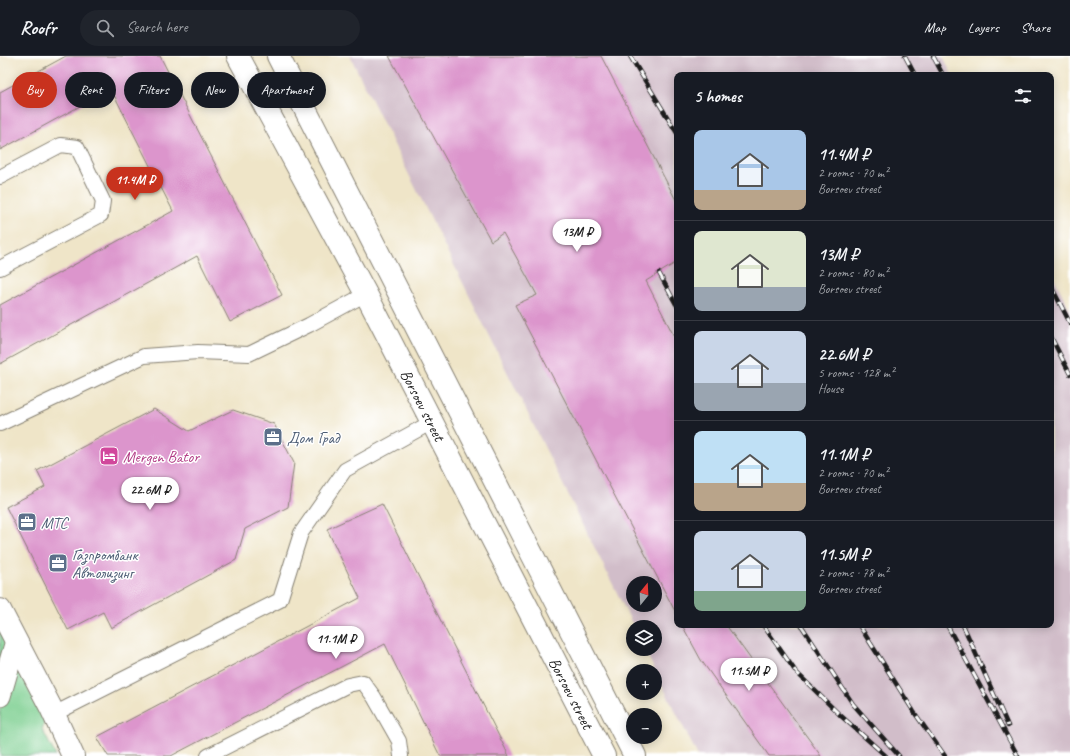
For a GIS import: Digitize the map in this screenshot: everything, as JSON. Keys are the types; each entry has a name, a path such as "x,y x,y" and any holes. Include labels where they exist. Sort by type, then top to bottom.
{"main road":[{"name":"Borsoev street","path":"238,56 366,294 604,756"},
{"name":"Borsoev street","path":"278,56 635,756"},
{"path":"0,610 54,714 72,756"}],"street":[{"path":"0,696 16,641"}],"lane":[{"path":"0,177 61,145 77,147 103,201 101,216 0,268"},
{"path":"0,424 144,356 198,352 250,354 309,325 366,294"},
{"path":"54,714 280,600 301,533 345,470 432,422"},
{"path":"208,756 348,685 363,682 374,697 399,741 401,756"}],"shaded area":[{"path":"350,56 943,56 951,72 674,72 674,628 1054,628 1054,278 1070,310 1070,756 698,756 662,685 662,664 652,664 648,656 662,656 662,620 631,620 627,612 662,612 662,576 626,576 626,611"}],"green space":[{"path":"0,610 51,708 42,729 56,756 0,756"}],"building":[{"path":"66,56 160,56 168,72 124,72 124,108 183,108 183,101 282,295 230,322 197,256 0,364 0,305 173,211 116,99 116,72 65,72 65,108 76,108 0,150 0,92 12,85 12,108 57,108 57,72 37,72"},
{"path":"389,56 601,56 674,196 674,264 646,281 674,336 674,609 662,586 662,576 657,576 515,305 537,295 503,233 491,241"},
{"path":"154,409 189,431 233,410 274,424 294,463 288,507 245,529 236,560 111,628 103,612 68,630 6,507 45,487 37,471"},
{"path":"382,504 509,756 440,756 385,644 171,756 108,756 97,737 360,598 327,529"},
{"path":"684,628 728,628 821,756 769,756 701,660"}],"railway":[{"path":"630,56 674,128"},
{"path":"905,56 913,72"},
{"path":"933,56 941,72"},
{"path":"659,273 674,300"},
{"path":"1054,292 1070,323"},
{"path":"1054,343 1070,374"},
{"path":"765,628 796,672 840,715 886,756"},
{"path":"803,628 853,704 899,756"},
{"path":"861,628 914,712 945,756"},
{"path":"949,628 1018,756"},
{"path":"964,628 1008,726"}],"place":[{"name":"Дом Град","path":"273,437"},
{"name":"Mergen Bator","path":"109,456"},
{"name":"МТС","path":"27,522"},
{"name":"Газпромбанк Автолизинг","path":"58,563"}]}
